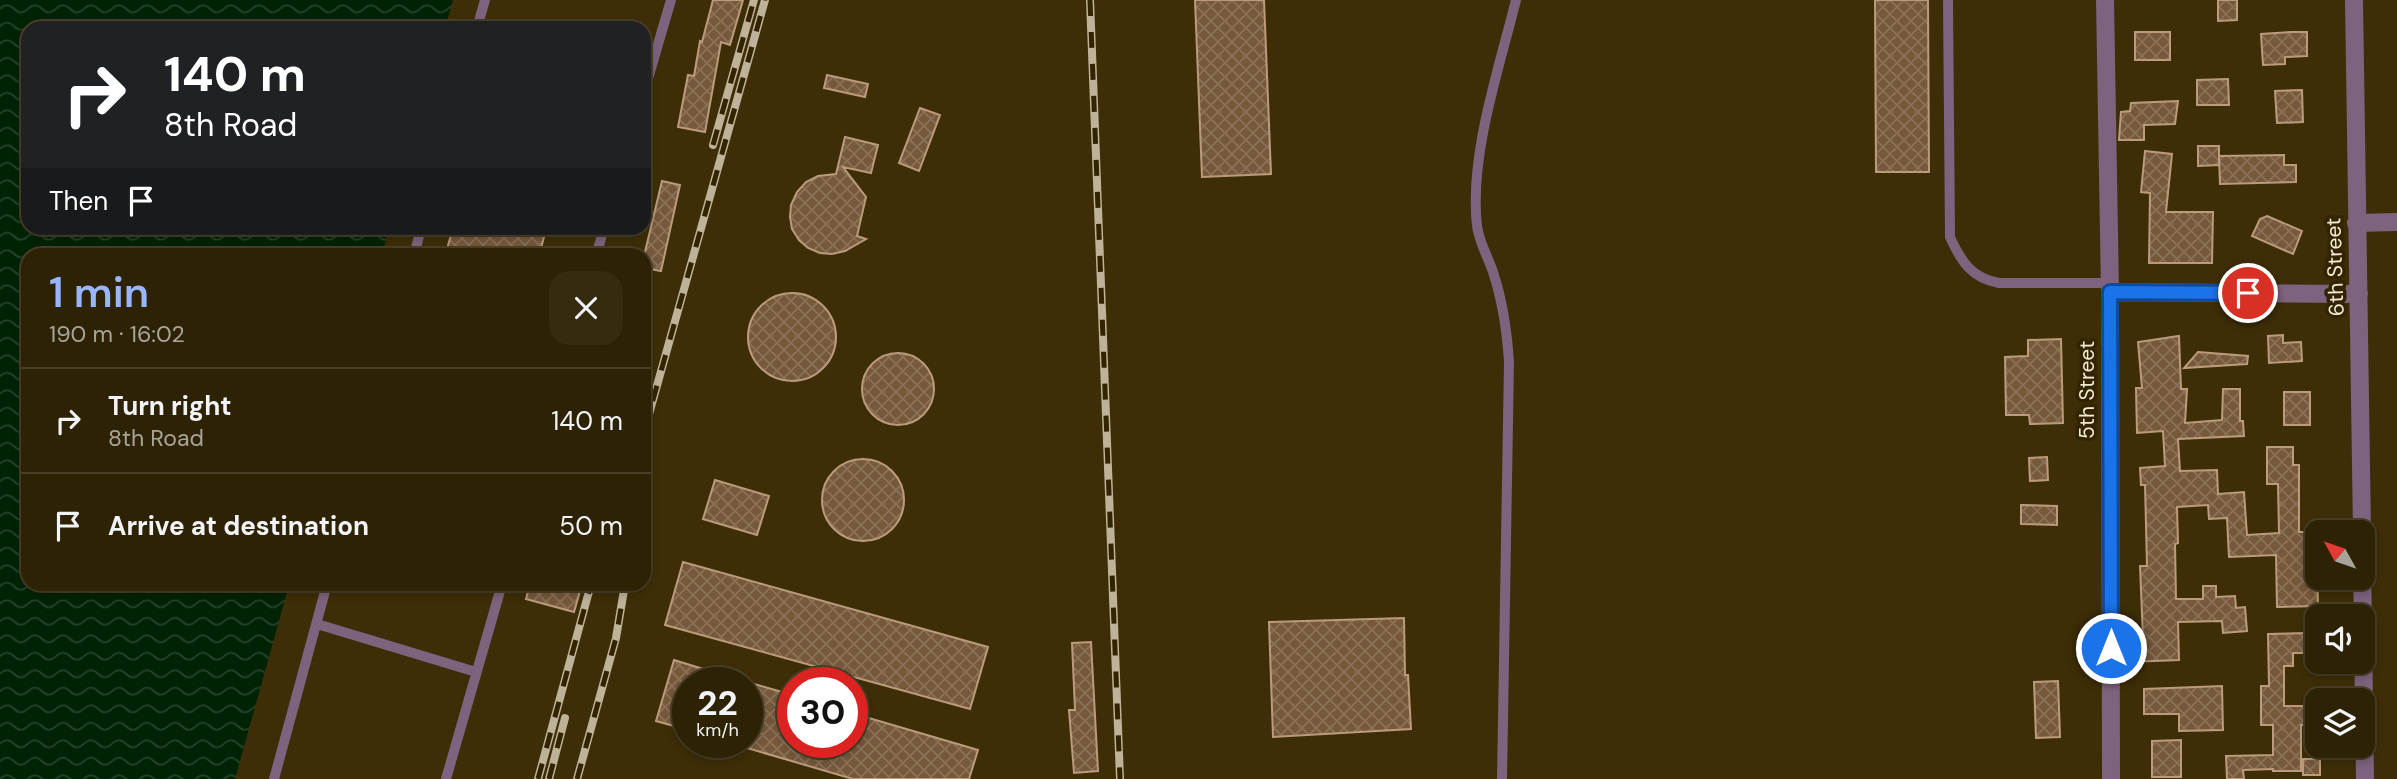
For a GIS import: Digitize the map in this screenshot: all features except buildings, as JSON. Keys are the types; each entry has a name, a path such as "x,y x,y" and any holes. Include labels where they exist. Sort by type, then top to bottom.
{"street":[{"name":"5th Street","path":"2105,0 2110,288 2111,779"},
{"name":"6th Street","path":"2354,0 2362,520"},
{"path":"2356,223 2397,222"},
{"path":"2110,288 2359,294"},
{"path":"2362,590 2365,779"}],"lane":[{"path":"479,21 485,0"},
{"path":"651,68 671,0"},
{"path":"1502,779 1509,362 1507,326 1478,229 1475,186 1483,137 1516,0"},
{"path":"1948,0 1950,237 1961,261 1983,280 1999,283 2110,288"},
{"path":"274,779 325,591"},
{"path":"446,779 500,591"},
{"path":"317,624 476,672"}],"water":[{"path":"0,0 453,0 447,21 21,21 21,235 387,235 384,248 21,248 21,591 287,591 235,779 0,779"}],"railway":[{"path":"713,145 754,0"},
{"path":"651,407 765,0"},
{"path":"1090,0 1120,779"},
{"path":"538,779 589,591"},
{"path":"577,779 616,638 624,591"},
{"path":"549,779 565,718"}],"route":[{"path":"2111,648 2110,292 2248,293"}]}
